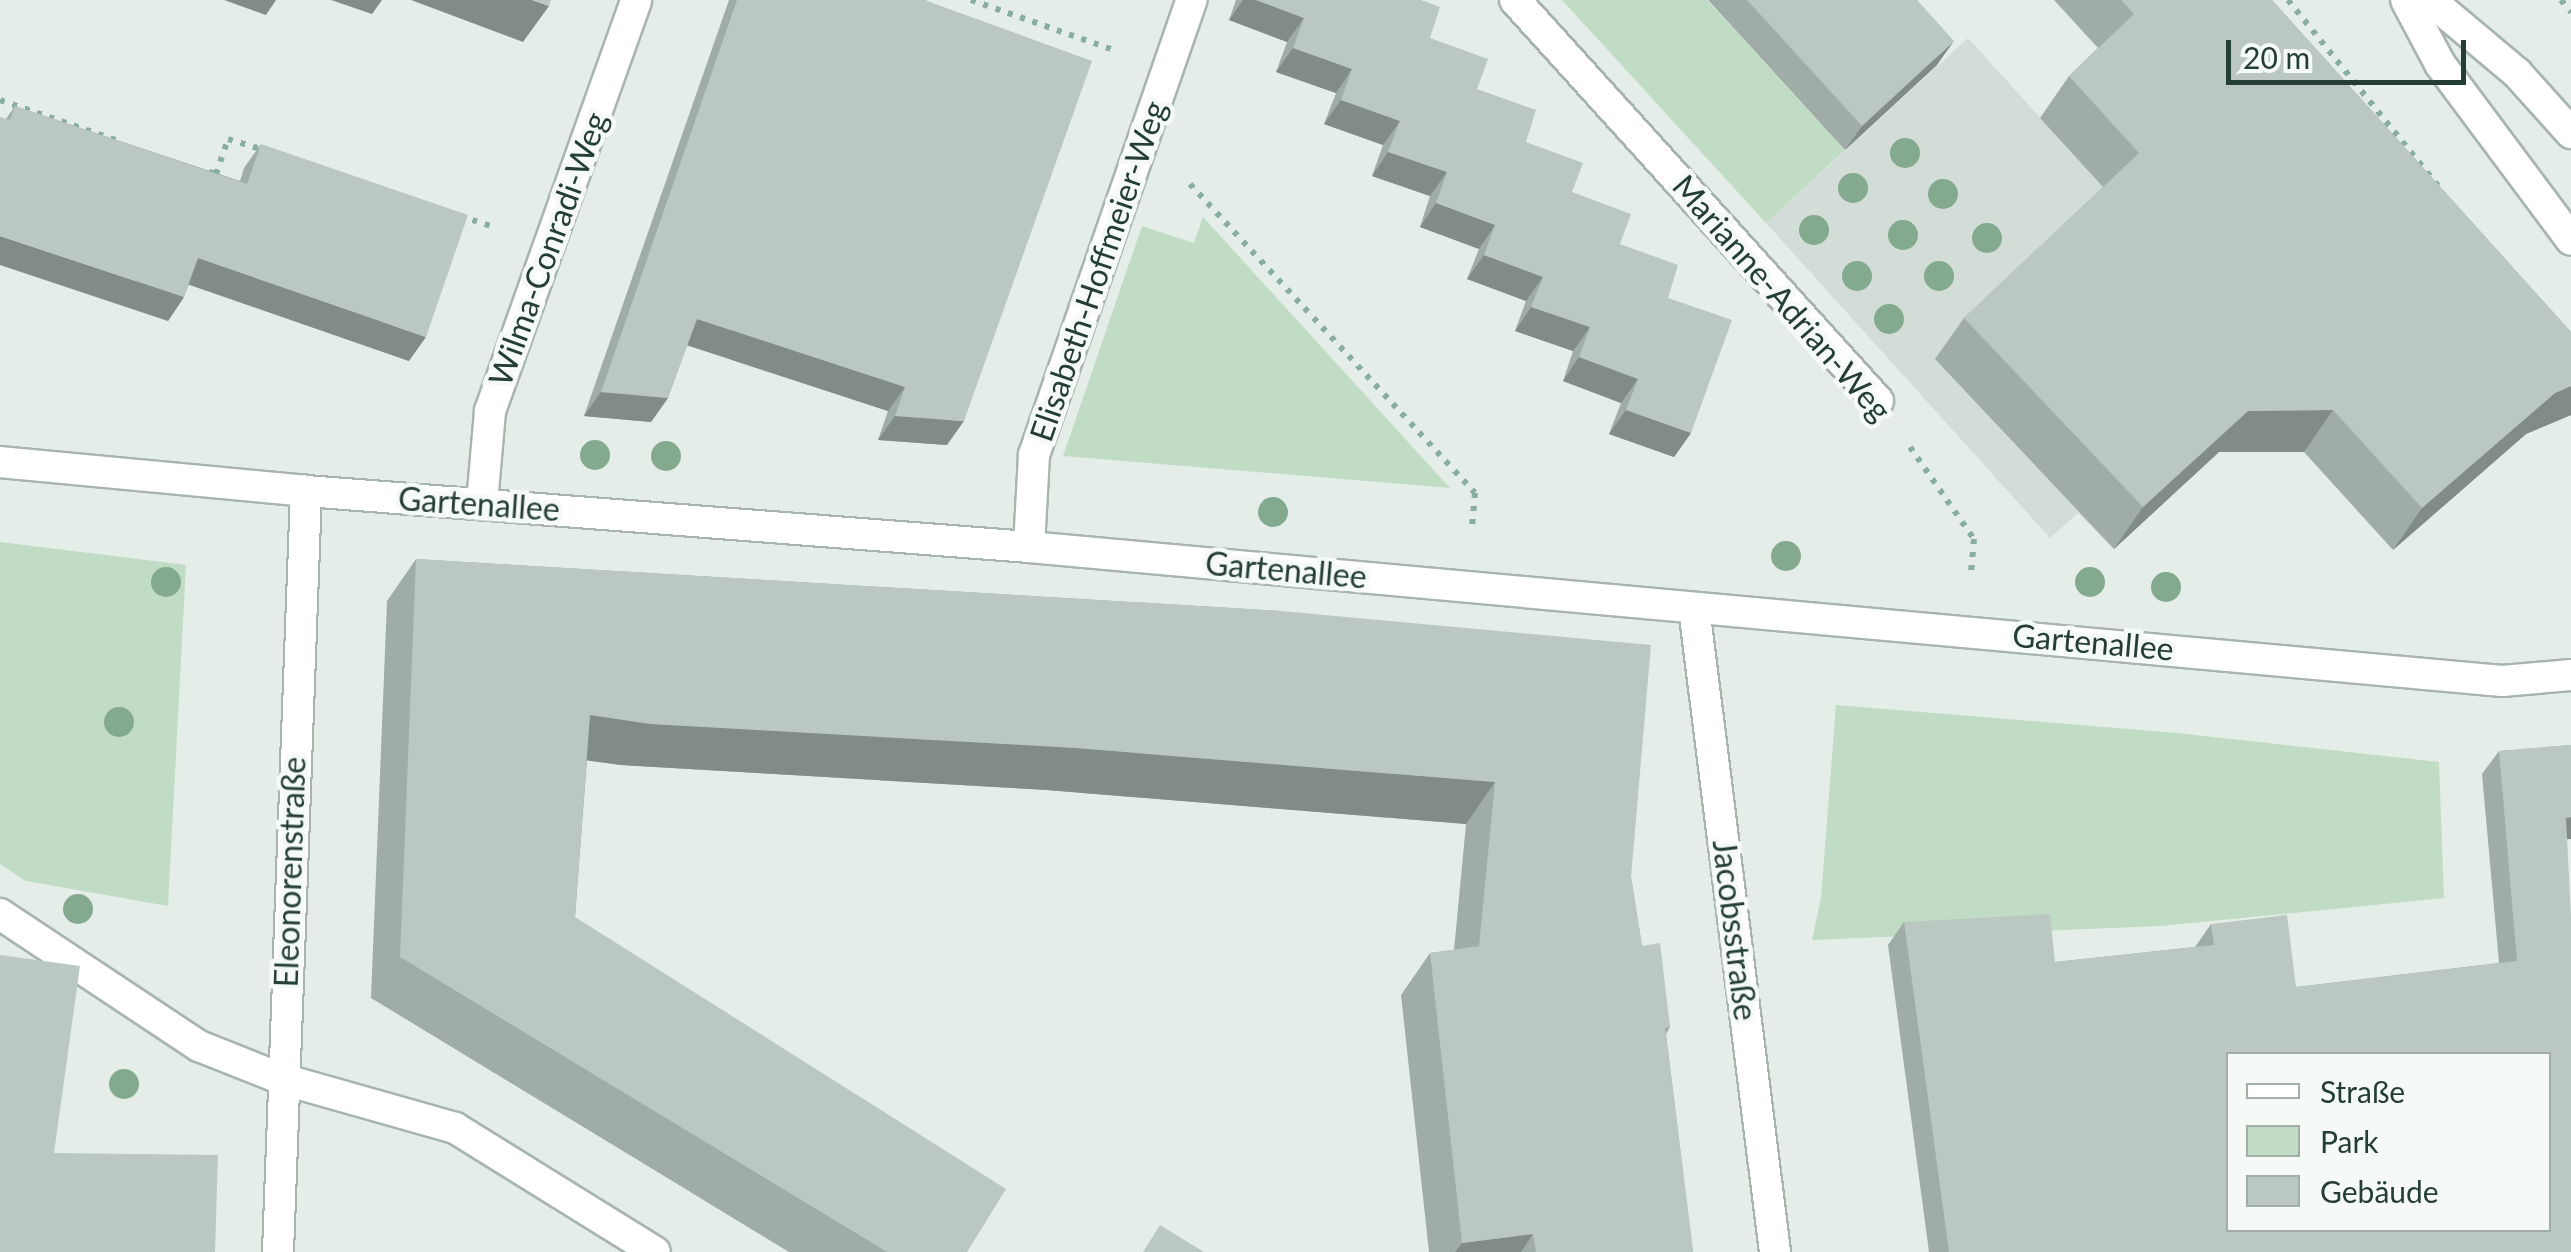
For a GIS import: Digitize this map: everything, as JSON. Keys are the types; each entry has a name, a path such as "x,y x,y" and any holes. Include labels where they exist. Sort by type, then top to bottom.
{"street":[{"name":"Wilma-Conradi-Weg","path":"482,504 490,411 636,0"},
{"name":"Elisabeth-Hoffmeier-Weg","path":"1029,546 1034,455 1192,0"},
{"name":"Marianne-Adrian-Weg","path":"1515,0 1878,401"},
{"path":"2406,0 2440,64 2571,240"},
{"path":"2430,0 2517,73 2571,133"},
{"name":"Gartenallee","path":"0,462 306,491 1029,546 2502,681 2571,675"},
{"name":"Eleonorenstraße","path":"278,1252 306,491"},
{"name":"Jacobsstraße","path":"1694,608 1776,1252"},
{"path":"0,914 199,1046 282,1079 455,1128 654,1252"}],"path":[{"path":"972,0 1167,69"},
{"path":"2288,0 2448,198"},
{"path":"2561,0 2571,12"},
{"path":"0,100 126,144"},
{"path":"198,168 216,174 228,139 266,151"},
{"path":"1138,152 1175,168 1475,493 1467,586"},
{"path":"454,214 549,246"},
{"name":"Marianne-Adrian-Weg","path":"1878,401 1974,539 1967,630"}],"shaded area":[{"path":"1968,38 2126,212 2209,461 2114,549 2078,513 2050,538 1766,223"}],"green space":[{"path":"1562,0 1707,0 1845,150 1766,223"},
{"path":"1203,217 1450,488 1063,456 1142,226 1194,243"},
{"path":"0,542 186,565 168,906 26,881 0,864"},
{"path":"1836,705 2177,733 2439,762 2444,898 2161,926 1812,940 1821,898"}],"building":[{"path":"737,0 927,0 1092,61 964,421 895,416 905,387 697,319 668,398 601,392"},
{"path":"1256,0 1421,0 1440,7 1430,38 1488,59 1477,89 1536,110 1526,142 1583,163 1572,192 1631,214 1620,244 1678,265 1668,298 1732,320 1691,433 1626,410 1638,379 1579,357 1590,327 1531,307 1543,277 1484,255 1495,225 1436,203 1447,172 1388,152 1400,121 1341,100 1352,69 1293,48 1304,18"},
{"path":"1747,0 1917,0 1954,41 1862,126"},
{"path":"2121,0 2272,0 2571,332 2571,386 2555,393 2422,508 2333,410 2248,411 2143,507 1964,318 2139,153 2069,76 2134,14"},
{"path":"15,106 247,184 261,144 468,215 426,337 198,258 184,297 0,236 0,117 10,120"},
{"path":"416,559 1281,611 1651,645 1631,877 1642,946 1660,943 1670,1027 1665,1028 1693,1252 1536,1252 1533,1234 1462,1243 1430,953 1479,946 1495,782 1076,748 650,724 590,715 575,917 1006,1189 967,1252 887,1252 400,957"},
{"path":"2571,745 2571,817 2566,818 2571,916 2571,1252 1949,1252 1904,922 2050,914 2055,962 2214,945 2211,924 2287,915 2296,987 2517,961 2499,751"},
{"path":"0,955 80,966 54,1153 218,1155 215,1252 0,1252"},
{"path":"1160,1225 1204,1252 1143,1252"}]}
